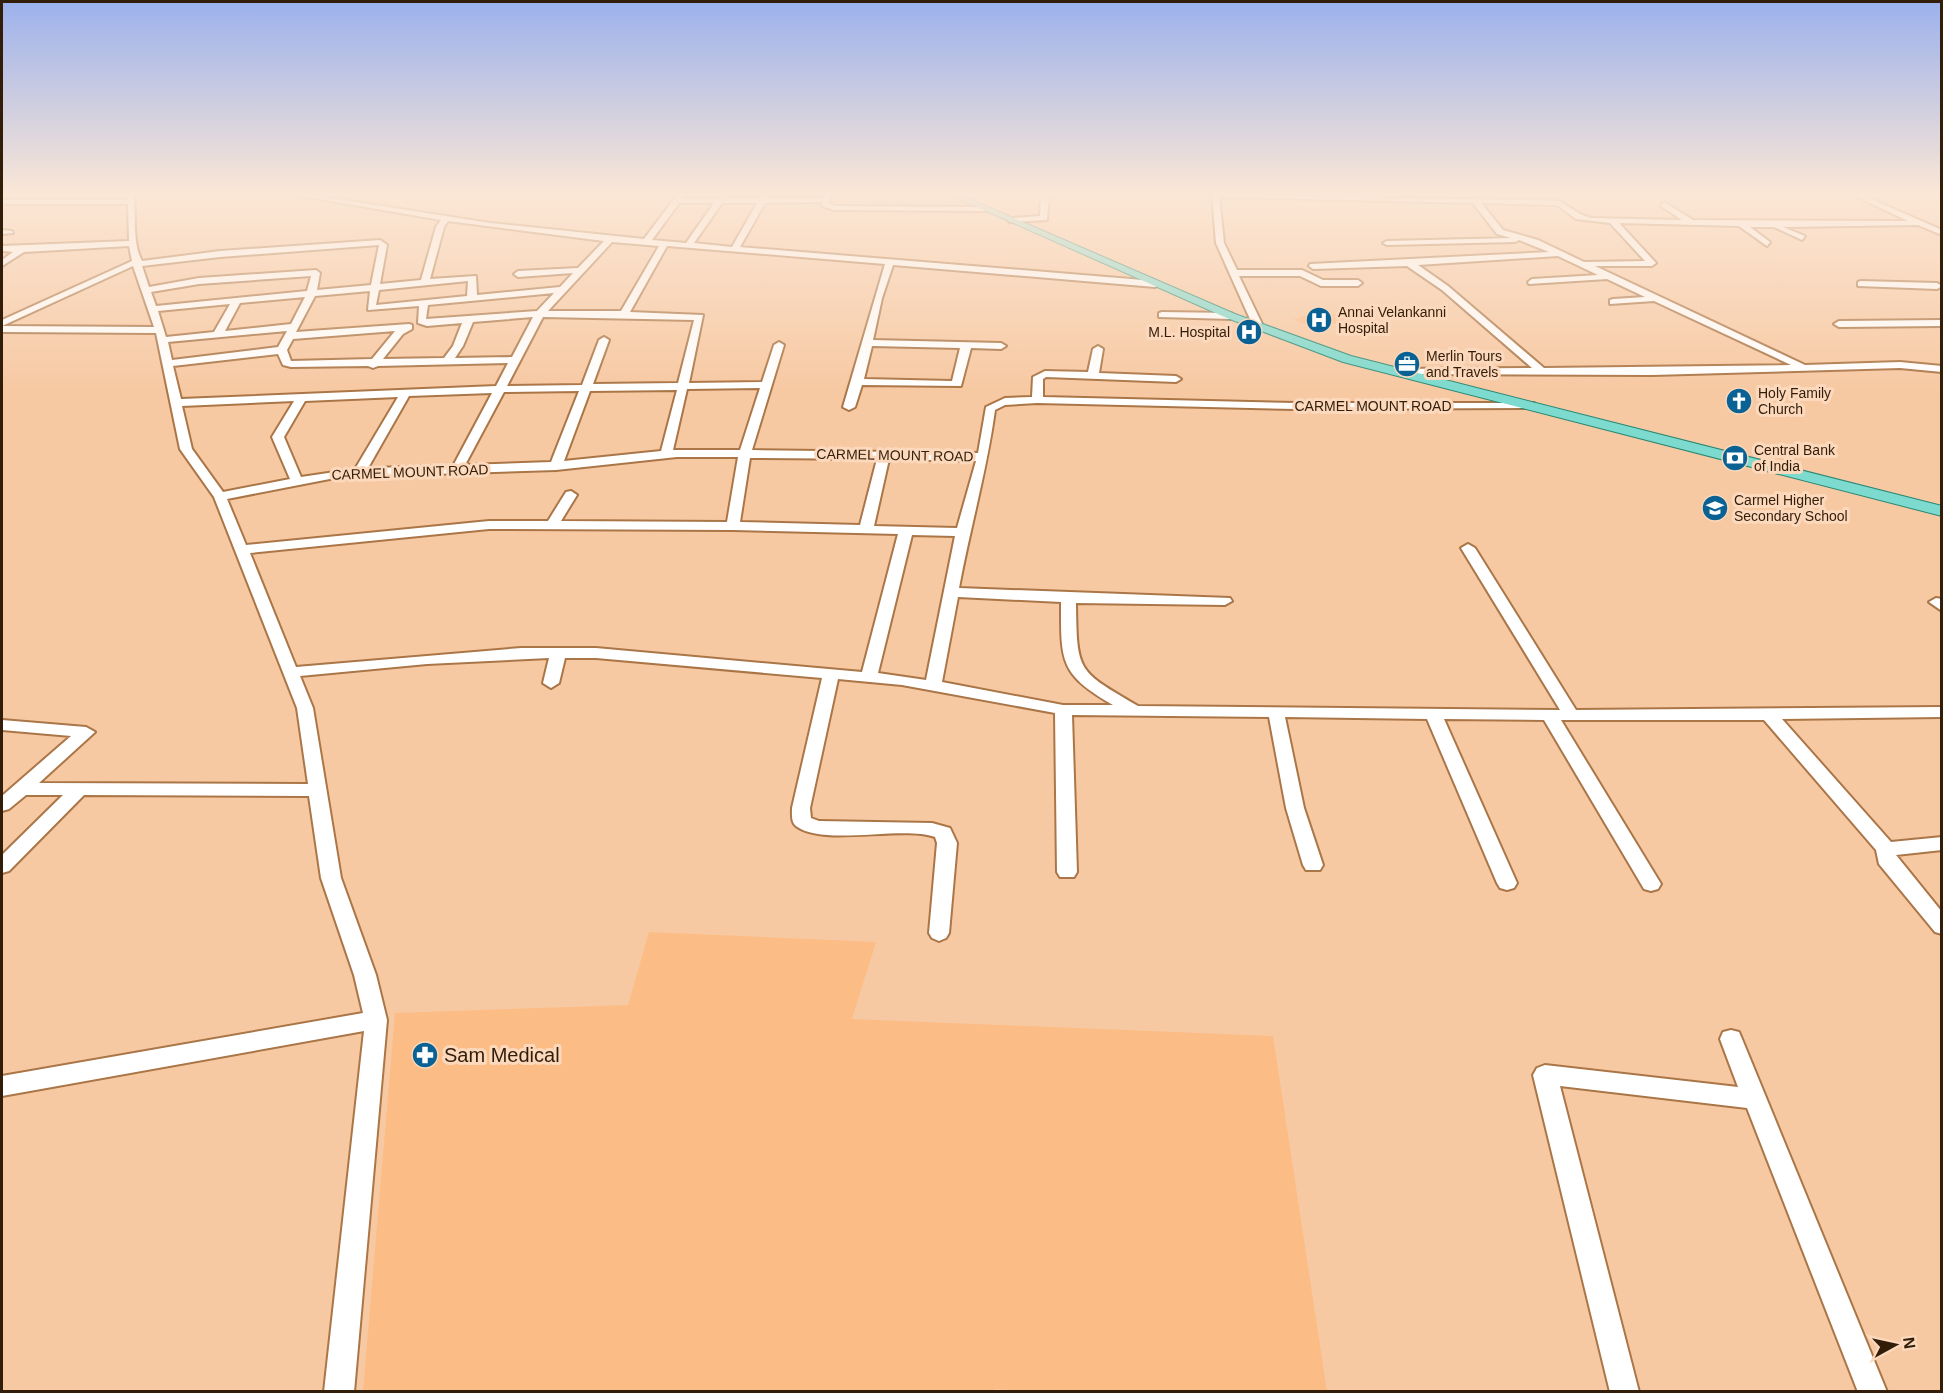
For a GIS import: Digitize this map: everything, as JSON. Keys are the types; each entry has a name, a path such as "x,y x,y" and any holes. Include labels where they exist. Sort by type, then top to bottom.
{"main road":[{"path":"1099,259 1259,328 1347,359 1941,511"}],"street":[{"path":"2,323 130,259"},
{"path":"137,259 161,335 186,449 220,497 305,708 331,878 365,975 376,1020 339,1392"},
{"path":"209,259 282,262 316,273"},
{"path":"147,290 199,281 292,259"},
{"path":"381,259 371,308 561,290"},
{"path":"425,283 431,259"},
{"path":"457,470 540,314 592,259"},
{"path":"614,315 627,312 656,259"},
{"path":"854,259 1155,284"},
{"path":"1227,259 1259,328"},
{"path":"1313,266 1476,259"},
{"path":"1569,259 1803,367"},
{"path":"1578,264 1652,264 1647,259"},
{"path":"849,407 859,382 865,343 880,284 890,262"},
{"path":"1409,263 1445,288 1541,371"},
{"path":"282,350 311,294 316,273 323,264"},
{"path":"518,274 582,270"},
{"path":"1234,273 1299,272 1321,283 1358,283"},
{"path":"1532,282 1608,277"},
{"path":"151,309 473,278 472,298"},
{"path":"1861,284 1940,287"},
{"path":"1613,302 1655,299"},
{"path":"218,334 236,302"},
{"path":"424,302 421,321 424,322"},
{"path":"2,314 19,315"},
{"path":"2,329 161,335 405,328 424,322 540,314 700,317 666,454"},
{"path":"1162,315 1231,316"},
{"path":"446,363 458,346 469,319"},
{"path":"1839,324 1941,323"},
{"path":"373,365 405,328"},
{"path":"556,466 603,340"},
{"path":"865,343 1000,346"},
{"path":"734,526 746,453 779,345"},
{"path":"859,382 957,384 966,346"},
{"path":"1093,376 1098,349"},
{"path":"282,350 291,364 373,365 514,360"},
{"path":"167,364 282,350"},
{"path":"1395,371 1652,372 1900,365 1941,369"},
{"path":"1037,400 1040,375 1176,379"},
{"path":"176,403 500,388 765,385"},
{"path":"359,472 405,394"},
{"path":"297,481 278,437 301,398"},
{"name":"CARMEL MOUNT ROAD","path":"220,497 297,481 359,472 556,466 666,454 983,457 992,406 1004,402 1037,400 1296,406 1530,405"},
{"path":"866,529 884,455"},
{"path":"933,686 963,532 983,457"},
{"path":"553,524 572,495"},
{"path":"241,550 489,525 734,526 963,532"},
{"path":"869,677 906,531"},
{"path":"1468,548 1571,715"},
{"path":"953,591 1068,598 1225,601"},
{"path":"1068,598 1070,656 1079,672 1100,690 1136,711"},
{"path":"290,672 427,659 558,653 663,657 869,677 933,686 1063,710 1549,715 1941,712"},
{"path":"551,683 558,653"},
{"path":"831,674 801,808 802,821 817,827 932,830 943,833 947,843 939,933"},
{"path":"1063,710 1067,872"},
{"path":"1276,712 1294,808 1313,865"},
{"path":"1433,714 1507,883"},
{"path":"1768,714 1886,849 1886,859 1941,927"},
{"path":"1549,715 1651,884"},
{"path":"2,725 86,732 2,805"},
{"path":"22,789 317,790"},
{"path":"2,866 80,789"},
{"path":"1886,849 1941,843"},
{"path":"2,1086 376,1020"},
{"path":"1731,1039 1873,1392"},
{"path":"1625,1392 1545,1076 1756,1099"}],"shaded area":[{"name":"Annai Velankanni Hospital","path":"1338,314 1347,324 1305,324 1293,319 1302,318 1300,316"},
{"path":"649,932 876,942 852,1019 1273,1036 1327,1391 1036,1392 995,1389 994,1392 363,1391 395,1013 628,1005"}],"place":[{"name":"Annai Velankanni Hospital","path":"1319,320"},
{"name":"M.L. Hospital","path":"1249,332"},
{"name":"Merlin Tours and Travels","path":"1407,364"},
{"name":"Holy Family Church","path":"1739,401"},
{"name":"Central Bank of India","path":"1735,458"},
{"name":"Carmel Higher Secondary School","path":"1715,508"},
{"name":"Sam Medical","path":"425,1055"}]}
